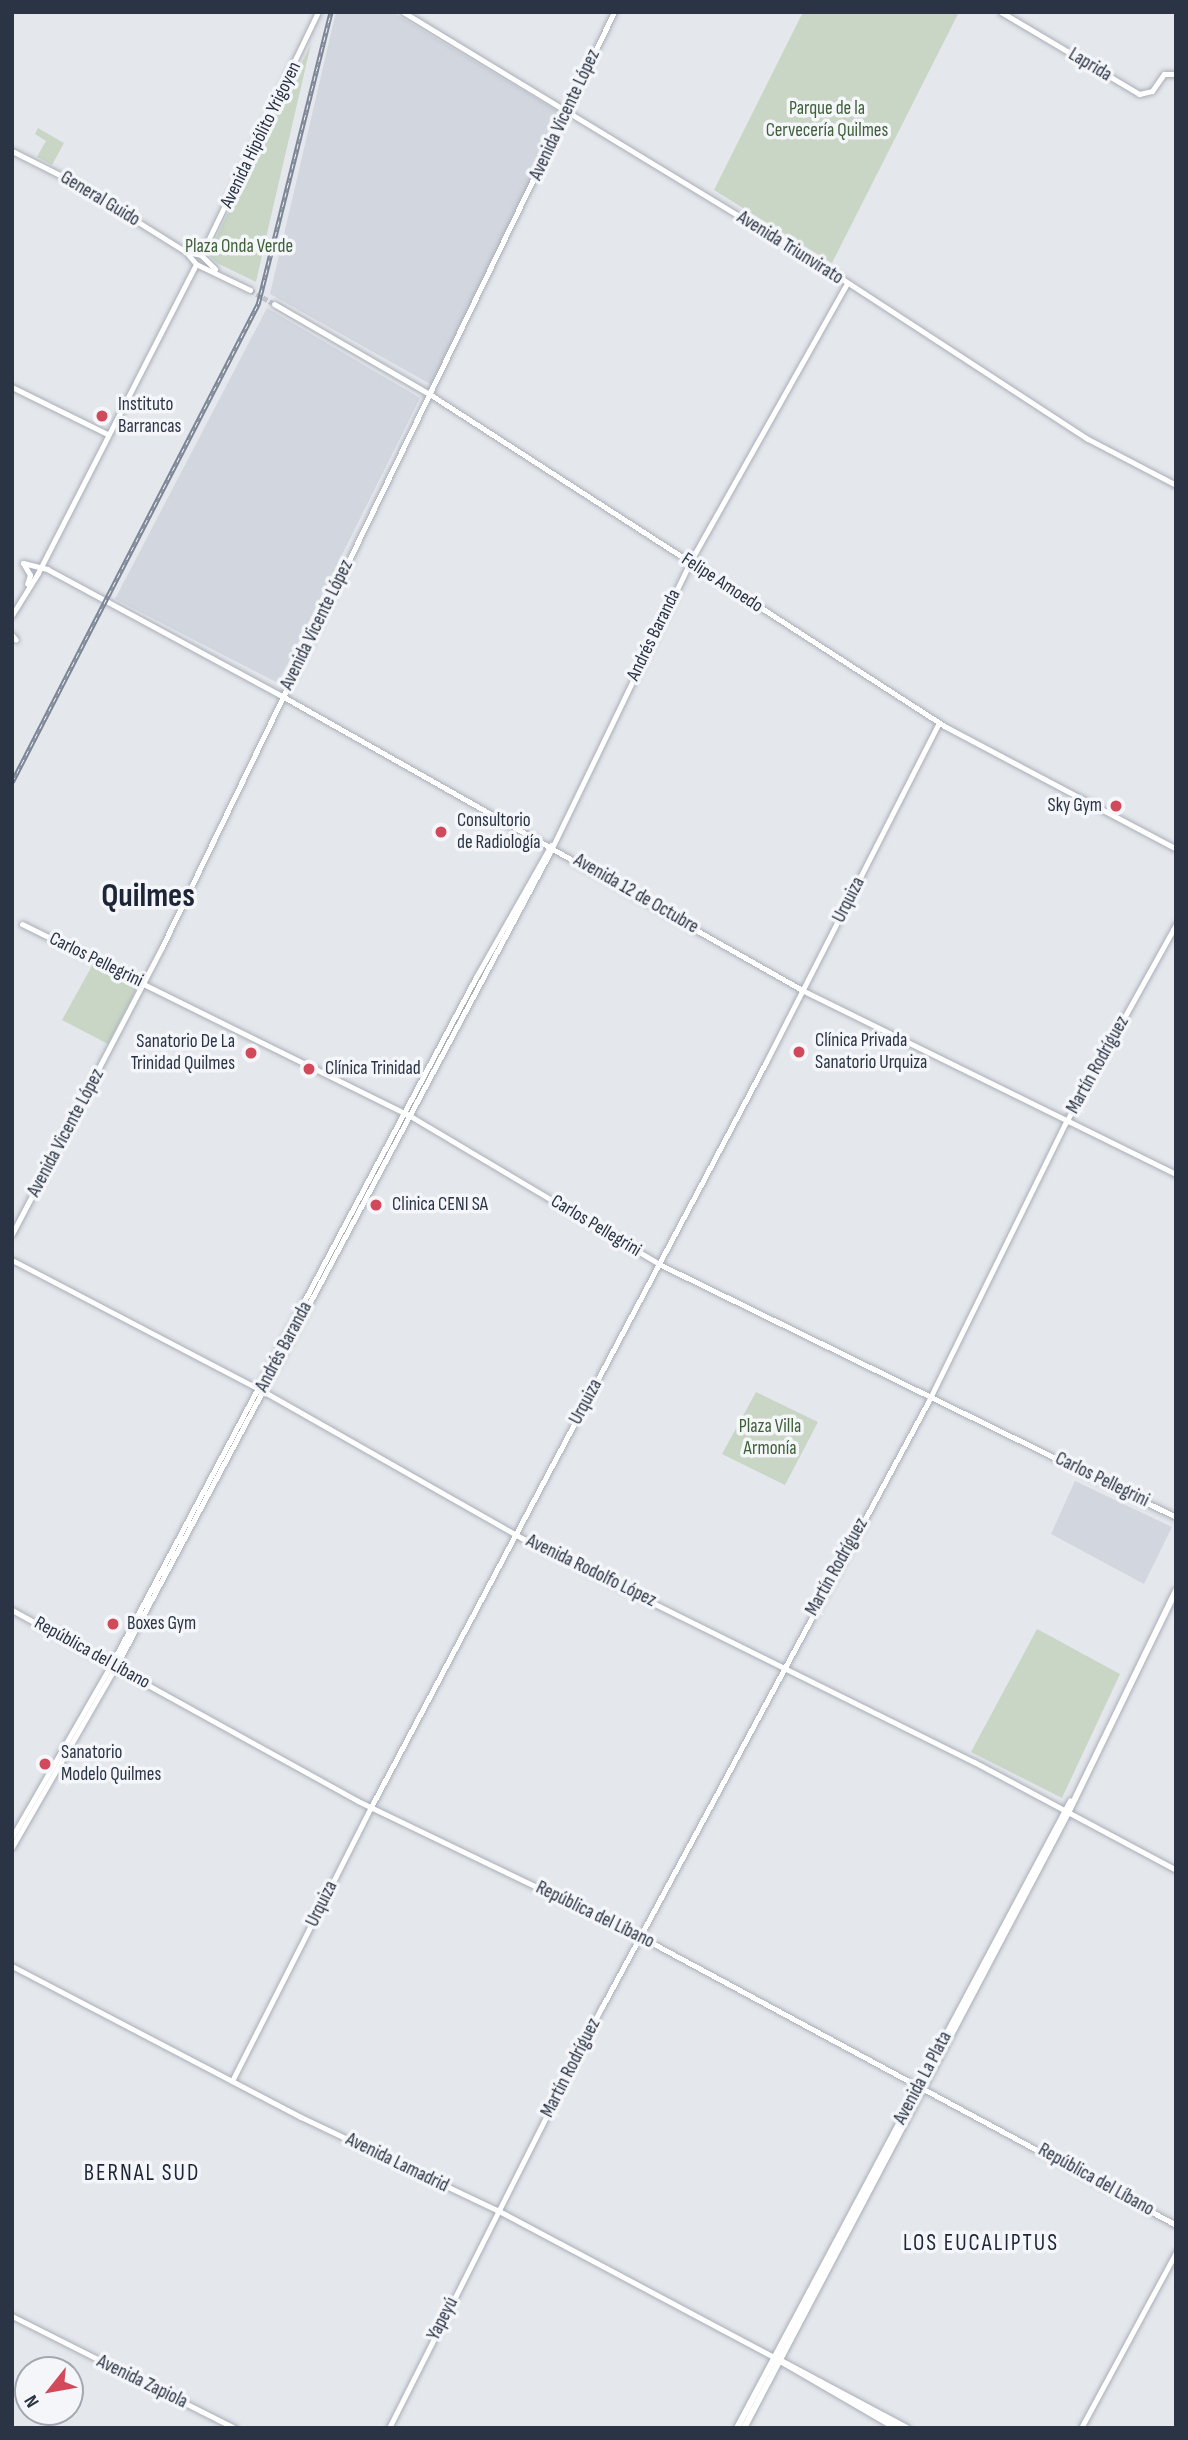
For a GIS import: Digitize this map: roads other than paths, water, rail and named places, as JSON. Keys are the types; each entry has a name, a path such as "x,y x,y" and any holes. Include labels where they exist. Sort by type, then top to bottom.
{"main road":[{"name":"Avenida La Plata","path":"778,2359 1067,1810 1176,1591"},
{"path":"737,2428 778,2359"},
{"path":"744,2428 778,2359"},
{"name":"Avenida Lamadrid","path":"778,2359 896,2428"},
{"name":"Avenida Lamadrid","path":"778,2359 907,2428"}],"street":[{"name":"Avenida Hipólito Yrigoyen","path":"201,255 318,12"},
{"name":"Avenida Triunvirato","path":"403,12 847,283 1088,439 1176,485"},
{"name":"Avenida Vicente López","path":"12,1234 144,984 614,12"},
{"name":"Laprida","path":"1001,12 1139,94 1152,91 1164,74 1176,74"},
{"name":"General Guido","path":"12,151 74,182 186,252 196,264"},
{"name":"General Guido","path":"186,252 201,255"},
{"path":"201,255 218,272"},
{"path":"12,615 196,264 218,272 250,290"},
{"name":"Andrés Baranda","path":"12,1847 114,1664 407,1114 544,850 551,845 690,562 847,283"},
{"name":"Felipe Amoedo","path":"274,304 431,395 939,723 1176,849"},
{"path":"12,387 107,434"},
{"name":"Avenida 12 de Octubre","path":"26,587 30,575 23,563 39,566 282,696 551,845 802,990 1176,1174"},
{"name":"Urquiza","path":"232,2081 371,1807 659,1264 939,723"},
{"name":"Carlos Pellegrini","path":"22,924 407,1114 659,1264 1176,1517"},
{"name":"Martín Rodríguez","path":"497,2210 783,1665 930,1395 1066,1122 1176,924"},
{"name":"Avenida Rodolfo López","path":"12,1260 259,1389 517,1535 783,1665 1067,1810 1176,1870"},
{"name":"República del Líbano","path":"12,1610 371,1807 640,1937 1176,2225"},
{"name":"Andrés Baranda","path":"12,1837 114,1664"},
{"name":"Avenida Lamadrid","path":"12,1966 232,2081 497,2210 778,2359"},
{"name":"Yapeyú","path":"389,2428 497,2210"},
{"path":"1081,2428 1176,2252"},
{"name":"Avenida Zapiola","path":"12,2316 235,2428"}],"tunnel":[{"path":"250,290 274,304"}],"railway":[{"path":"12,782 258,304 331,12"}],"place":[{"name":"Instituto Barrancas","path":"102,416"},
{"name":"Sky Gym","path":"1116,806"},
{"name":"Consultorio de Radiología","path":"441,832"},
{"name":"Clínica Privada Sanatorio Urquiza","path":"799,1052"},
{"name":"Sanatorio De La Trinidad Quilmes","path":"251,1053"},
{"name":"Clínica Trinidad","path":"309,1069"},
{"name":"Clinica CENI SA","path":"376,1205"},
{"name":"Boxes Gym","path":"113,1624"},
{"name":"Sanatorio Modelo Quilmes","path":"45,1764"}],"district":[{"name":"Quilmes","path":"148,897"},
{"name":"BERNAL SUD","path":"142,2173"},
{"name":"LOS EUCALIPTUS","path":"981,2243"}],"park label":[{"name":"Parque de la Cervecería Quilmes","path":"827,120"},
{"name":"Plaza Onda Verde","path":"239,247"},
{"name":"Plaza Villa Armonía","path":"770,1438"}]}
